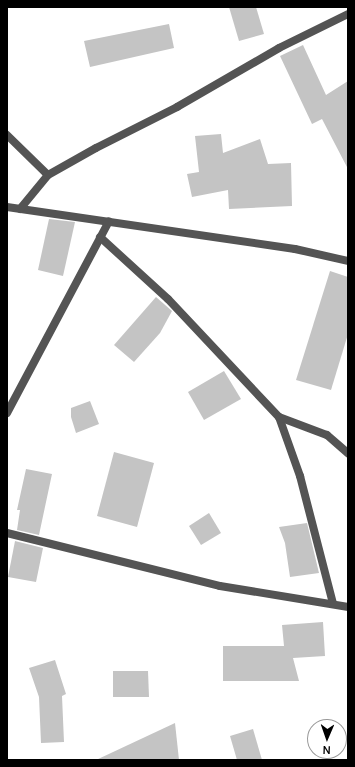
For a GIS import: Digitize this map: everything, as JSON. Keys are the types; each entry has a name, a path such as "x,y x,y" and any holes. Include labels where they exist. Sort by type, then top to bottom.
{"street":[{"path":"20,208 48,175 96,148 177,107 279,48 348,14"},
{"path":"7,135 48,175"},
{"path":"7,207 295,249 348,261"},
{"path":"7,413 109,221"},
{"path":"100,237 168,299 279,418 300,476 332,604"},
{"path":"279,418 327,435 348,453"},
{"path":"7,533 220,586 348,607"}],"building":[{"path":"229,7 256,7 264,34 239,41"},
{"path":"169,24 174,48 90,67 84,41"},
{"path":"303,45 326,95 348,81 348,169 322,119 312,124 280,56"},
{"path":"221,134 223,153 260,139 268,164 291,163 292,206 229,209 228,190 192,197 187,174 199,172 195,136"},
{"path":"49,219 75,222 63,276 38,270"},
{"path":"330,271 348,277 348,334 331,390 296,380"},
{"path":"156,297 172,311 160,333 134,362 114,345"},
{"path":"224,371 241,399 204,420 188,392"},
{"path":"90,401 99,424 76,433 71,417 71,408"},
{"path":"114,452 154,463 137,527 97,516"},
{"path":"26,469 52,474 39,535 17,530 20,510 17,510"},
{"path":"209,513 221,533 201,545 189,526"},
{"path":"307,523 319,573 290,577 285,543 279,527"},
{"path":"15,541 43,548 36,582 8,577"},
{"path":"323,622 325,656 293,658 299,681 223,681 223,646 284,646 282,625"},
{"path":"55,660 66,694 62,696 64,742 41,743 39,697 29,668"},
{"path":"113,671 148,671 149,697 113,697"},
{"path":"175,723 179,760 96,760"},
{"path":"253,729 262,760 237,760 230,736"}]}
